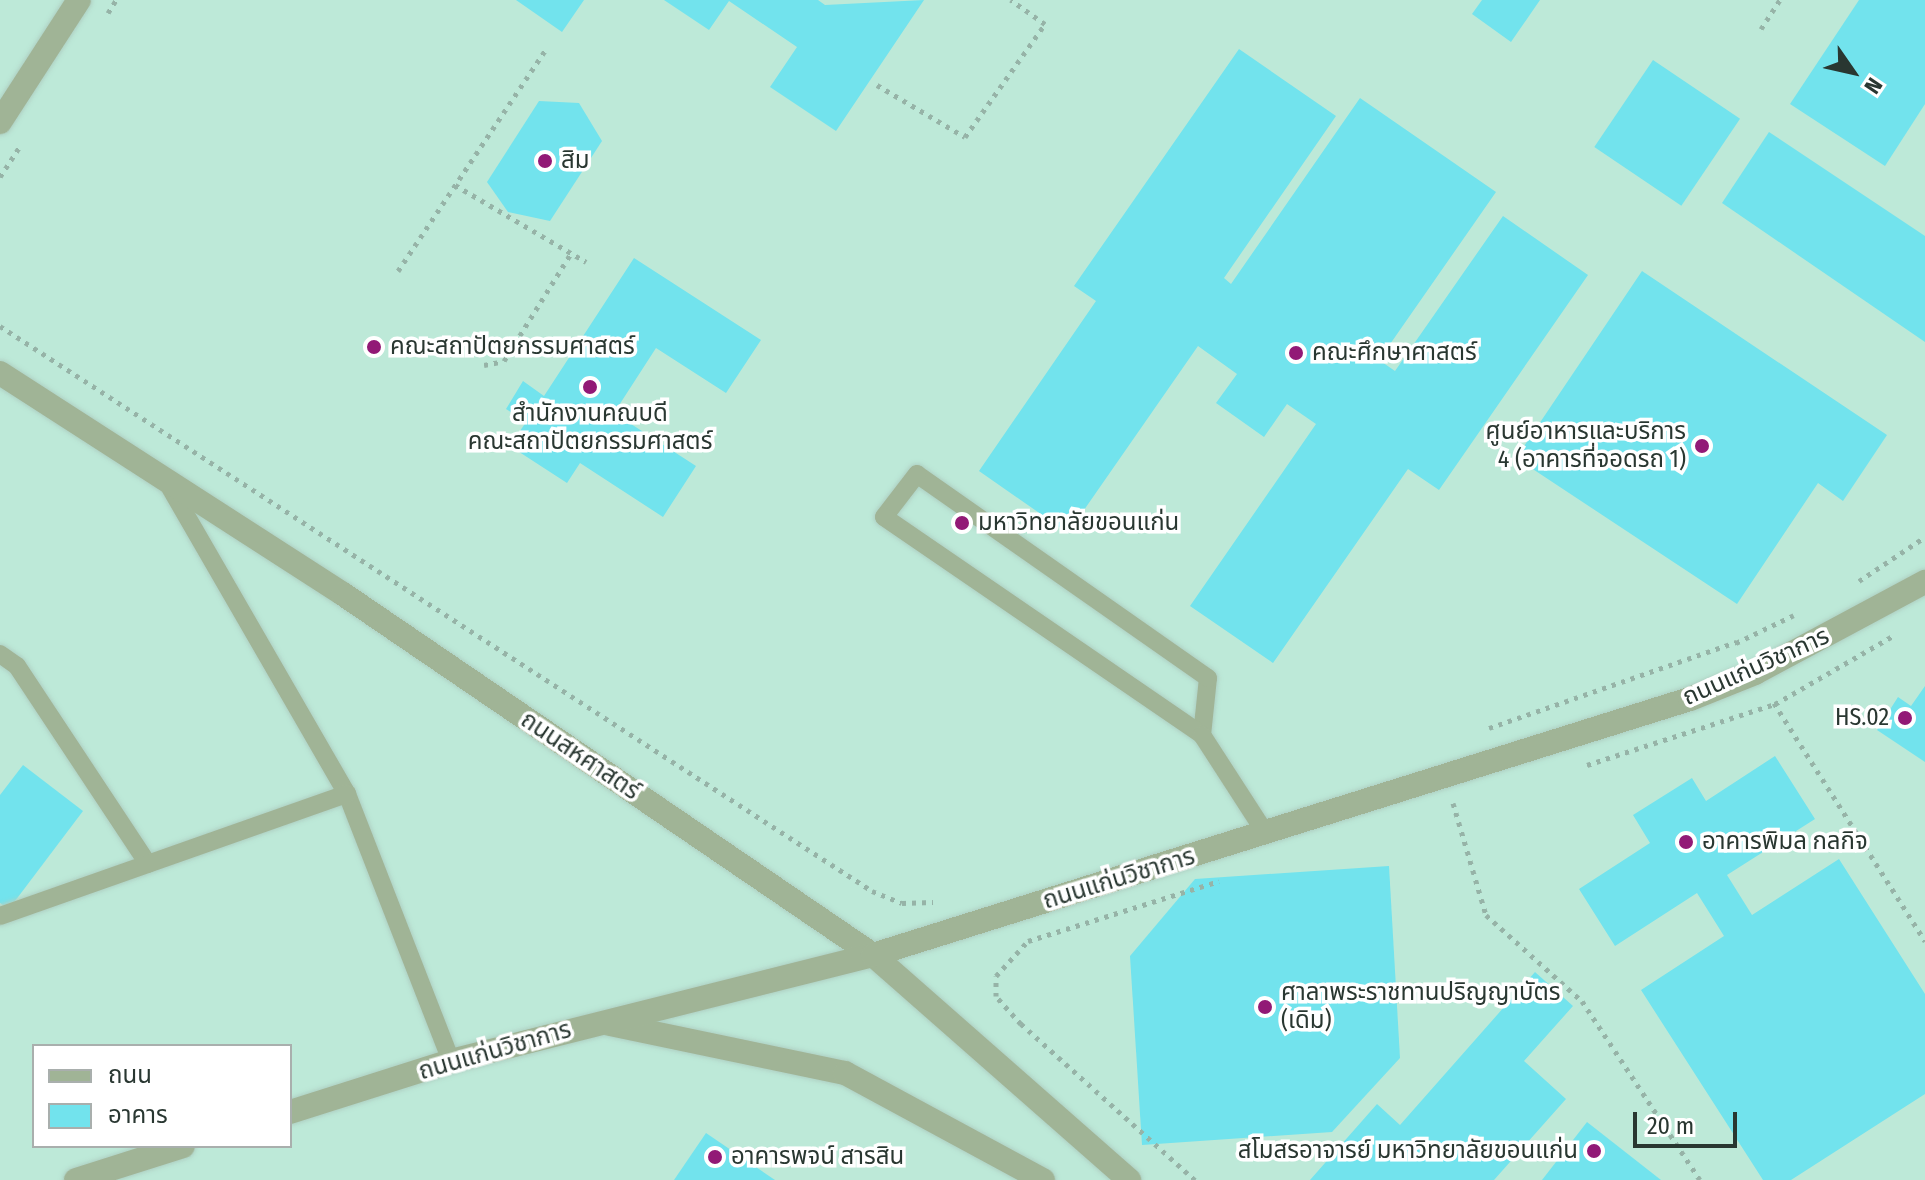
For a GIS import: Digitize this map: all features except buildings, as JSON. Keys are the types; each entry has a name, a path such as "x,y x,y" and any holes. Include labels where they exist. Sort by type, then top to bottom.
{"street":[{"path":"0,122 79,0"},
{"name":"ถนนสหศาสตร์","path":"0,373 873,955 1129,1180"},
{"name":"ถนนแก่นวิชาการ","path":"292,1111 451,1061 873,955 1266,834 1755,673 1925,582"},
{"path":"597,1022 845,1073 1043,1180"},
{"path":"76,1180 177,1148"}],"lane":[{"path":"1202,735 1208,678 917,474 884,517 1202,735 1266,834"},
{"path":"168,484 347,794 451,1061"},
{"path":"0,654 17,666 148,864"},
{"path":"0,916 347,794"}],"path":[{"path":"877,85 965,137 1045,24 1011,0"},
{"path":"1761,29 1780,0"},
{"path":"398,271 547,48"},
{"path":"455,185 586,262"},
{"path":"484,365 504,361 570,255"},
{"path":"0,326 872,891 902,903 941,900"},
{"path":"1848,588 1925,537"},
{"path":"1475,732 1736,642 1807,610"},
{"path":"1577,768 1775,704 1898,633"},
{"path":"1736,642 1925,941"},
{"path":"1445,775 1486,915 1582,1001 1700,1180"},
{"path":"1439,810 1466,801"},
{"path":"1195,1180 1021,1024 996,996 996,976 1028,941 1228,878"}],"shaded area":[{"name":"มหาวิทยาลัยขอนแก่น","path":"0,0 1925,0 1925,1180 0,1180"}],"place":[{"name":"สิม","path":"545,161"},
{"name":"คณะสถาปัตยกรรมศาสตร์","path":"374,347"},
{"name":"คณะศึกษาศาสตร์","path":"1296,353"},
{"name":"สำนักงานคณบดี คณะสถาปัตยกรรมศาสตร์","path":"590,387"},
{"name":"ศูนย์อาหารและบริการ 4 (อาคารที่จอดรถ 1)","path":"1702,446"},
{"name":"มหาวิทยาลัยขอนแก่น","path":"962,523"},
{"name":"HS.02","path":"1905,718"},
{"name":"อาคารพิมล กลกิจ","path":"1686,842"},
{"name":"ศาลาพระราชทานปริญญาบัตร (เดิม)","path":"1265,1007"},
{"name":"สโมสรอาจารย์ มหาวิทยาลัยขอนแก่น","path":"1594,1151"},
{"name":"อาคารพจน์ สารสิน","path":"715,1157"}]}
